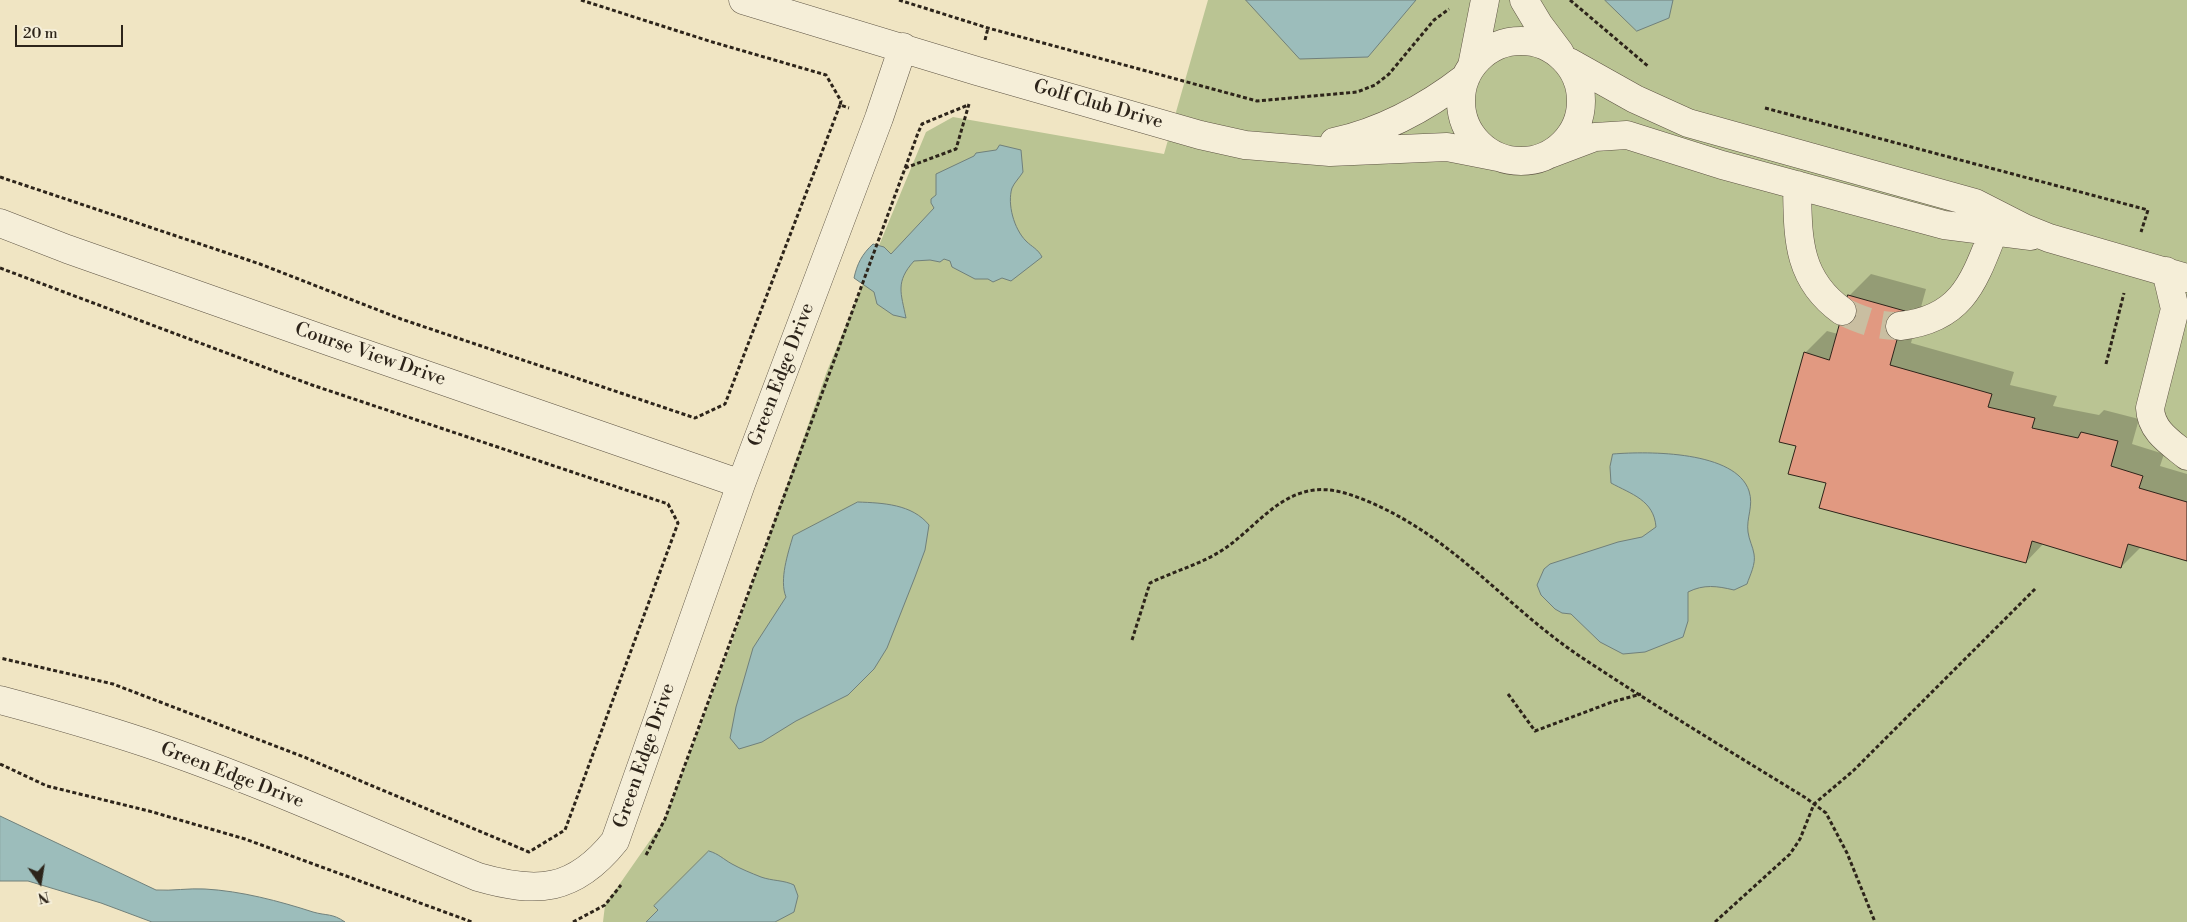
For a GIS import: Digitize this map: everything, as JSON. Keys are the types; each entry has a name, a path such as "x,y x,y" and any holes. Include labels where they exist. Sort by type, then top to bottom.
{"street":[{"name":"Golf Club Drive","path":"743,0 977,71 1200,135 1253,146 1296,150 1348,152 1447,147 1498,157"},
{"path":"1485,0 1461,98 1463,119 1480,146 1498,157 1524,161 1550,154 1595,137 1627,135 1713,163 1944,225 1993,233 2050,238"},
{"path":"1524,0 1539,25 1579,81 1582,102 1578,123 1567,141 1550,154"},
{"path":"1469,71 1480,57 1499,45 1521,40 1543,44 1634,100 1688,122 1975,203 2024,228 2050,238 2177,274 2175,309 2152,399 2150,417 2159,432 2187,456"},
{"name":"Green Edge Drive","path":"0,700 74,720 212,767 478,877 510,886 534,888 560,883 581,874 600,860 615,841 741,484 880,118 903,47"},
{"name":"Golf Club Drive","path":"1296,150 1348,139 1384,126 1436,100 1469,71"},
{"path":"1797,185 1799,238 1806,267 1821,292 1842,310"},
{"name":"Course View Drive","path":"0,223 67,249 268,320 741,484"},
{"path":"1900,326 1929,321 1958,303 1976,275 1993,233"}],"path":[{"path":"0,177 260,264 401,319 695,418 725,404 841,101 826,75 581,0"},
{"path":"899,0 988,28 1257,101 1357,92 1376,85 1389,74 1441,13 1457,6"},
{"path":"642,861 665,819 918,133 922,124 968,104 956,149 905,169"},
{"path":"840,105 918,133"},
{"path":"0,268 312,385 668,504 678,523 565,830 529,852 304,757 113,684 0,658"},
{"path":"1132,640 1150,583 1211,557 1292,496 1305,491 1331,490 1377,505 1402,517 1481,573 1564,645 1826,813 1847,852 1875,922"},
{"path":"1715,922 1790,854 1800,839 1814,804 1853,771 2036,588"},
{"path":"1508,694 1535,731 1595,708 1641,694"},
{"path":"0,764 47,786 149,811 245,839 472,922"},
{"path":"573,922 605,904 624,882"}],"green space":[{"path":"1208,0 2187,0 2187,922 603,922 605,905 665,819 733,639 827,371 926,132 953,117 1164,154"}],"water":[{"path":"1246,0 1416,0 1368,57 1300,59"},
{"path":"1605,0 1673,0 1669,18 1637,31"},
{"path":"1000,145 1021,150 1023,172 1012,188 1011,209 1018,230 1042,257 1011,281 1002,278 993,282 988,279 975,279 952,267 950,261 944,259 940,262 930,260 914,261 904,275 901,288 906,318 893,315 877,304 874,292 854,278 863,255 873,244 884,247 891,254 934,208 931,199 936,195 936,174 974,156 976,153 996,150"},
{"path":"1613,454 1668,454 1690,456 1710,461 1727,468 1741,478 1750,496 1748,532 1754,562 1747,584 1734,590 1711,586 1688,592 1688,621 1683,637 1645,652 1623,654 1600,642 1571,614 1562,613 1555,609 1541,595 1537,585 1544,569 1550,564 1618,542 1642,537 1656,527 1651,510 1646,504 1634,495 1611,483 1610,467"},
{"path":"858,502 887,504 906,509 922,518 929,525 925,550 887,648 874,669 848,695 796,721 762,742 739,749 730,738 736,707 753,648 786,597 783,583 793,536"},
{"path":"0,816 156,890 199,889 232,892 260,897 333,916 345,922 152,922 101,903 28,881 0,881"},
{"path":"709,851 735,866 761,877 794,885 798,896 794,912 775,922 646,922 658,910 654,906"}],"building":[{"path":"1848,295 1905,311 1890,365 1992,394 1988,407 2035,418 2032,428 2078,438 2081,432 2118,441 2111,466 2143,476 2139,488 2187,502 2187,561 2128,544 2121,568 2032,541 2026,563 1819,508 1826,483 1788,474 1796,446 1779,442 1804,352 1829,360"}],"tunnel":[{"path":"1842,311 1870,322 1900,326"}]}
